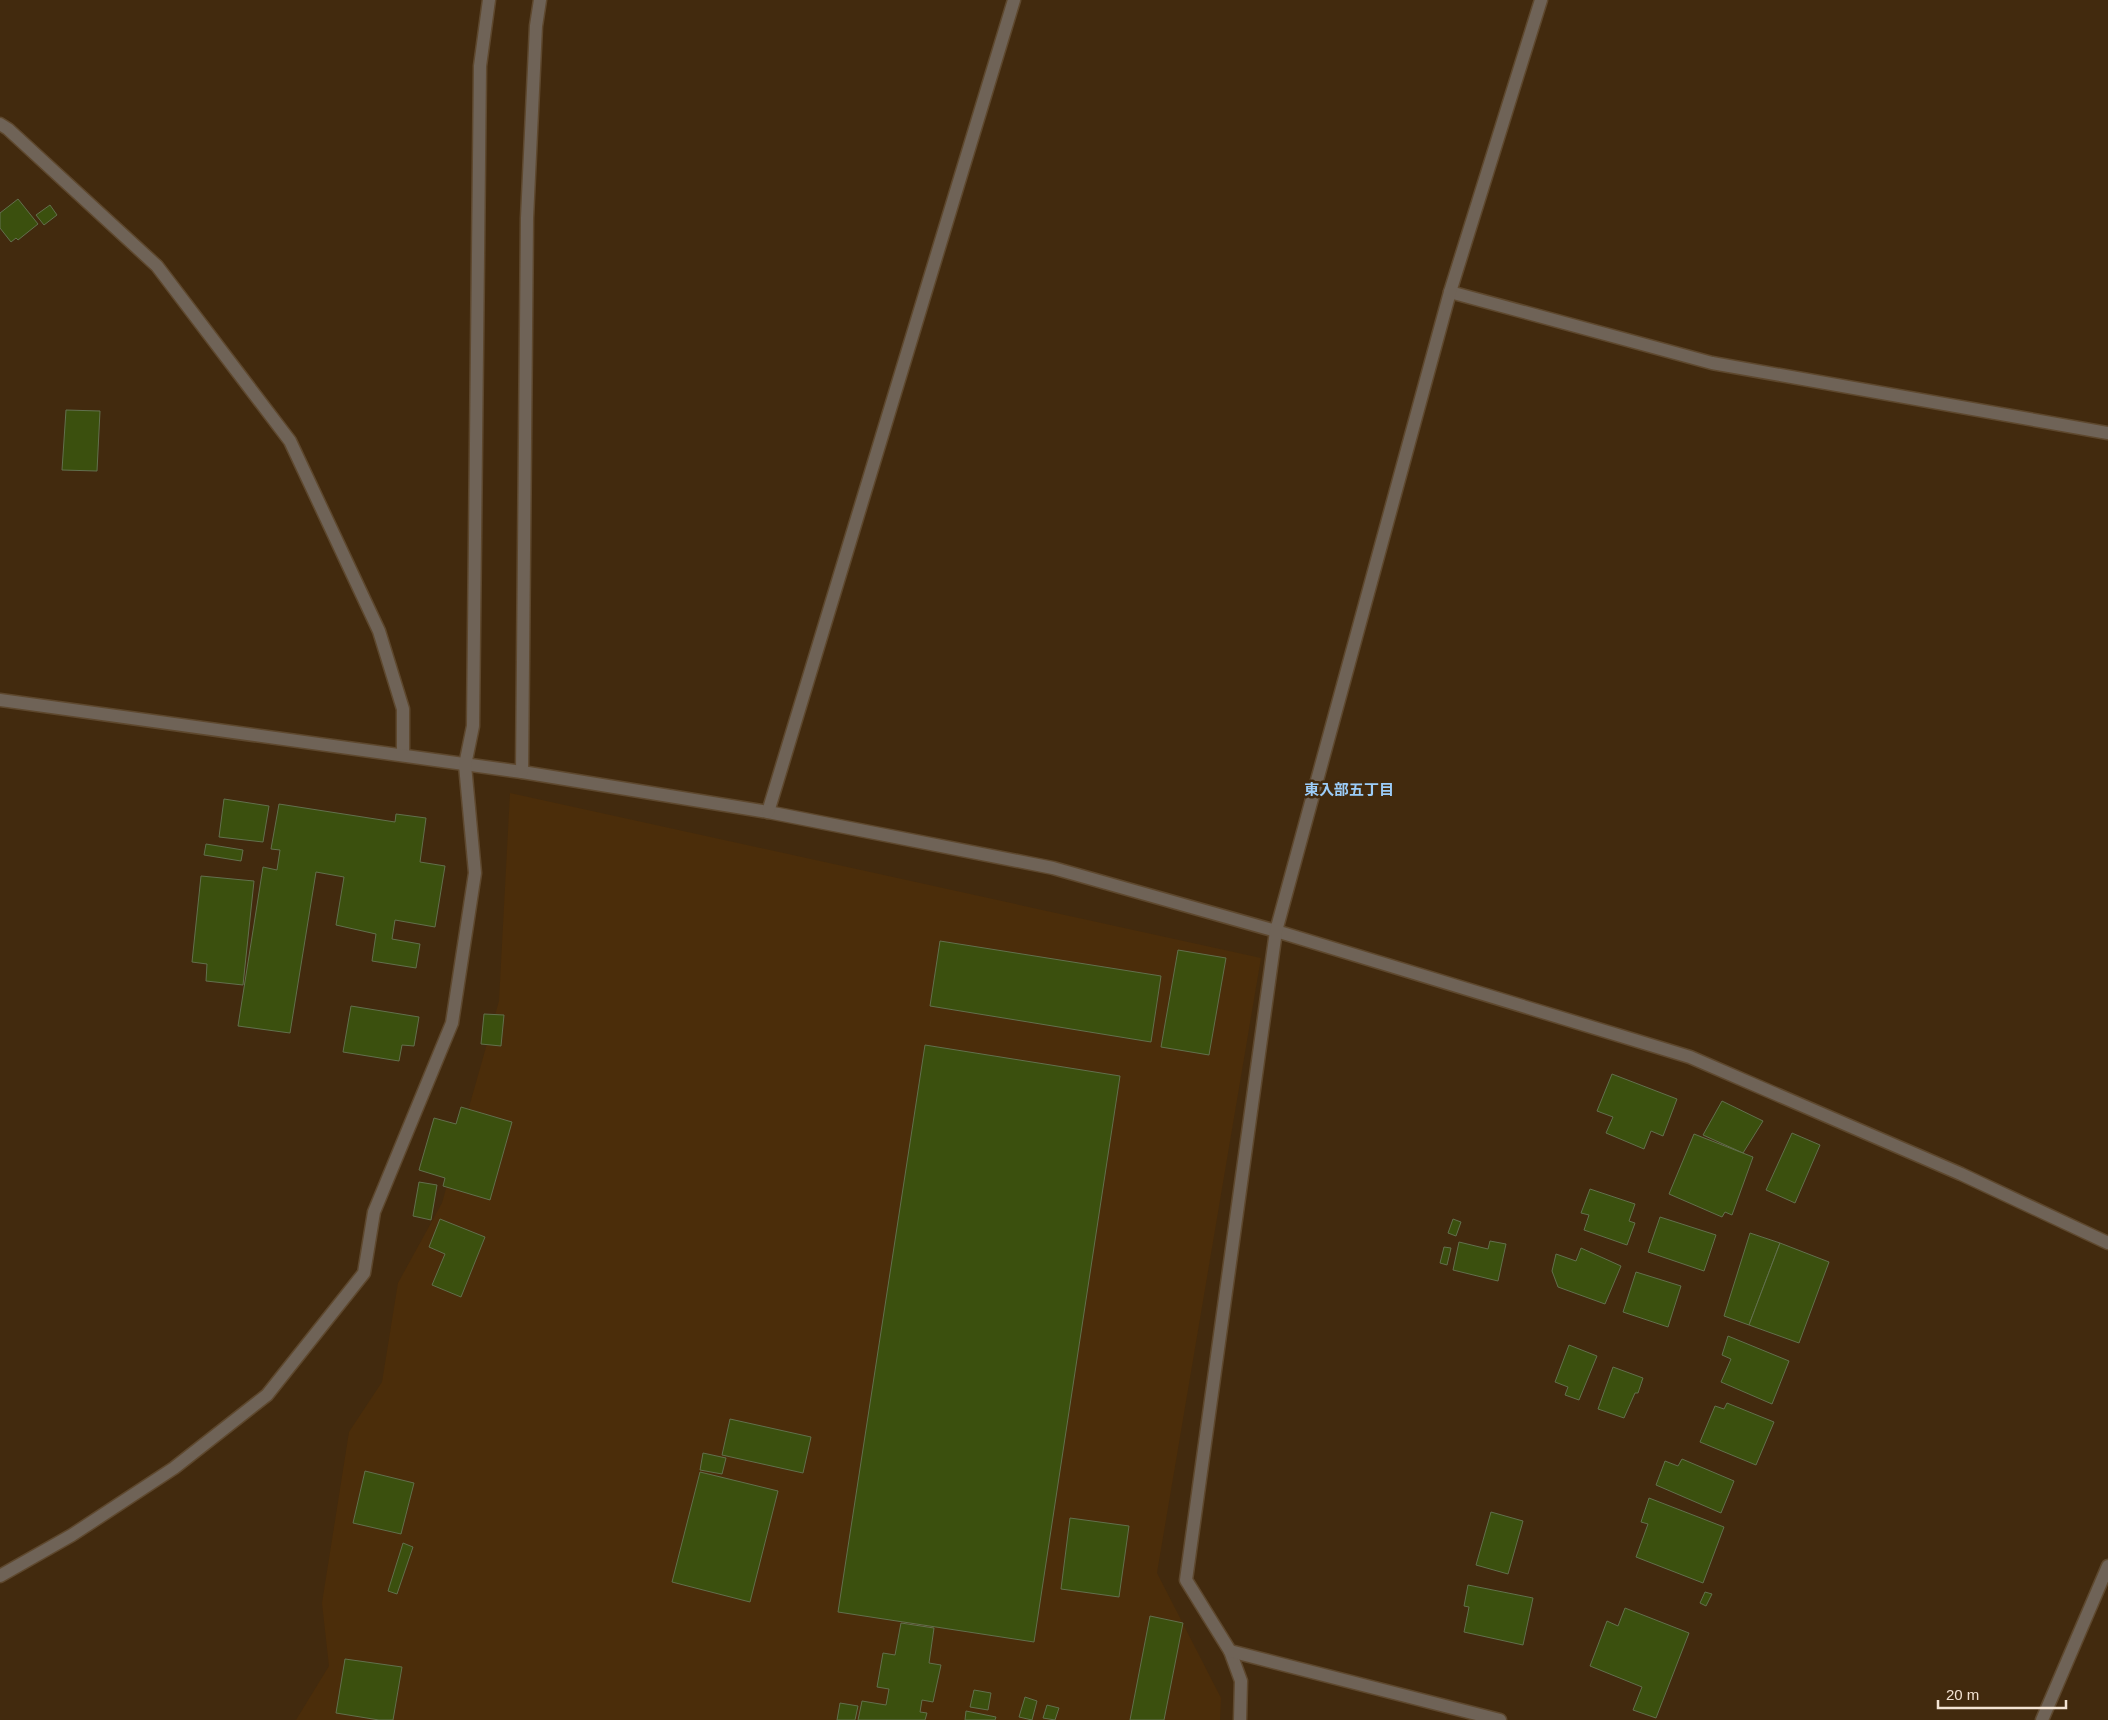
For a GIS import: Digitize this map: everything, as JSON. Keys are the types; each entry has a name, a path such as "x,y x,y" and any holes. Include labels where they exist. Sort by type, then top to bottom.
{"street":[{"path":"0,1576 72,1535 174,1468 267,1395 364,1273 374,1212 452,1023 475,873 465,765 473,726 480,66 489,0"},
{"path":"522,772 527,218 536,26 540,0"},
{"path":"768,812 1014,0"},
{"path":"1240,1720 1241,1681 1230,1651 1186,1580 1276,931 1450,292 1541,0"},
{"path":"0,124 8,129 157,266 290,441 379,631 403,709 404,754"},
{"path":"1450,292 1712,363 2108,433"},
{"path":"0,700 404,754 465,765 522,772 768,812 1053,868 1276,931 1690,1057 1961,1174 2108,1243"},
{"path":"2042,1720 2108,1566"},
{"path":"1230,1651 1500,1720"}],"shaded area":[{"path":"510,793 1261,958 1157,1573 1221,1698 1220,1720 296,1720 329,1666 322,1603 349,1432 382,1382 398,1283 442,1203 499,1001"}],"building":[{"path":"18,199 38,224 18,240 16,238 11,242 0,228 0,213"},
{"path":"50,205 57,215 44,225 36,215"},
{"path":"66,410 100,411 97,471 62,470"},
{"path":"224,799 269,806 263,842 219,837"},
{"path":"279,804 395,822 396,814 426,818 420,862 445,866 435,927 395,920 392,939 420,944 416,968 372,961 376,934 336,925 344,877 316,872 290,1033 238,1026 263,867 277,870 280,850 271,849"},
{"path":"206,844 243,850 241,861 204,855"},
{"path":"201,876 254,881 243,985 206,981 207,964 192,962"},
{"path":"940,941 1161,976 1151,1042 930,1006"},
{"path":"1178,950 1226,958 1209,1055 1161,1047"},
{"path":"351,1006 419,1017 414,1046 402,1045 399,1061 343,1052"},
{"path":"484,1014 504,1015 501,1046 481,1044"},
{"path":"925,1045 1120,1076 1034,1642 838,1612"},
{"path":"1612,1074 1677,1099 1663,1136 1651,1131 1644,1149 1606,1133 1613,1117 1597,1111"},
{"path":"1722,1101 1763,1121 1743,1153 1703,1135"},
{"path":"461,1107 512,1122 490,1200 443,1186 445,1178 419,1170 434,1118 456,1124"},
{"path":"1792,1133 1820,1145 1795,1203 1766,1190"},
{"path":"1694,1134 1753,1157 1732,1215 1725,1212 1722,1217 1669,1194"},
{"path":"419,1182 437,1185 431,1220 413,1216"},
{"path":"1590,1189 1635,1204 1629,1221 1635,1223 1627,1245 1584,1230 1589,1215 1581,1213"},
{"path":"1660,1217 1716,1235 1704,1271 1648,1252"},
{"path":"440,1219 485,1237 461,1297 432,1285 445,1254 429,1247"},
{"path":"1453,1219 1461,1222 1456,1236 1448,1233"},
{"path":"1750,1233 1780,1243 1749,1325 1724,1316"},
{"path":"1490,1241 1506,1244 1498,1281 1453,1270 1459,1242 1488,1249"},
{"path":"1780,1243 1829,1262 1799,1343 1749,1325"},
{"path":"1444,1247 1451,1248 1447,1265 1440,1263"},
{"path":"1581,1248 1621,1266 1605,1304 1558,1287 1552,1271 1556,1254 1576,1261"},
{"path":"1636,1272 1681,1286 1668,1327 1623,1312"},
{"path":"1728,1336 1789,1361 1772,1404 1721,1382 1731,1359 1722,1355"},
{"path":"1569,1345 1597,1356 1579,1400 1565,1395 1568,1387 1555,1382"},
{"path":"1613,1367 1643,1378 1638,1393 1635,1393 1624,1418 1598,1409"},
{"path":"1727,1403 1774,1422 1756,1465 1700,1442 1715,1406 1724,1409"},
{"path":"730,1419 811,1437 803,1473 722,1455"},
{"path":"703,1453 726,1458 722,1474 700,1470"},
{"path":"1682,1459 1734,1481 1721,1513 1656,1485 1665,1461 1678,1466"},
{"path":"365,1471 414,1483 401,1534 353,1523"},
{"path":"700,1472 778,1491 750,1602 672,1582"},
{"path":"1649,1498 1724,1527 1703,1583 1636,1557 1648,1524 1641,1522"},
{"path":"1491,1512 1523,1521 1508,1574 1476,1565"},
{"path":"1070,1518 1129,1526 1119,1597 1061,1589"},
{"path":"403,1543 413,1547 397,1594 388,1591"},
{"path":"1468,1585 1533,1598 1523,1645 1464,1632 1469,1607 1464,1606"},
{"path":"1705,1592 1712,1594 1706,1606 1700,1603"},
{"path":"1625,1608 1689,1633 1656,1718 1633,1710 1642,1687 1590,1666 1607,1621 1618,1626"},
{"path":"1150,1616 1183,1623 1164,1720 1130,1720"},
{"path":"901,1623 934,1628 929,1663 941,1665 933,1702 922,1700 920,1712 927,1713 925,1720 858,1720 862,1701 886,1705 889,1689 877,1687 883,1653 895,1655"},
{"path":"345,1659 402,1667 393,1720 379,1720 336,1713"},
{"path":"974,1690 991,1693 988,1710 970,1707"},
{"path":"1025,1697 1037,1701 1032,1720 1019,1717"},
{"path":"840,1703 858,1706 855,1720 837,1720"},
{"path":"1047,1705 1059,1708 1055,1720 1043,1718"},
{"path":"966,1711 996,1717 995,1720 965,1720"}],"district":[{"name":"東入部五丁目","path":"1349,789"}]}
